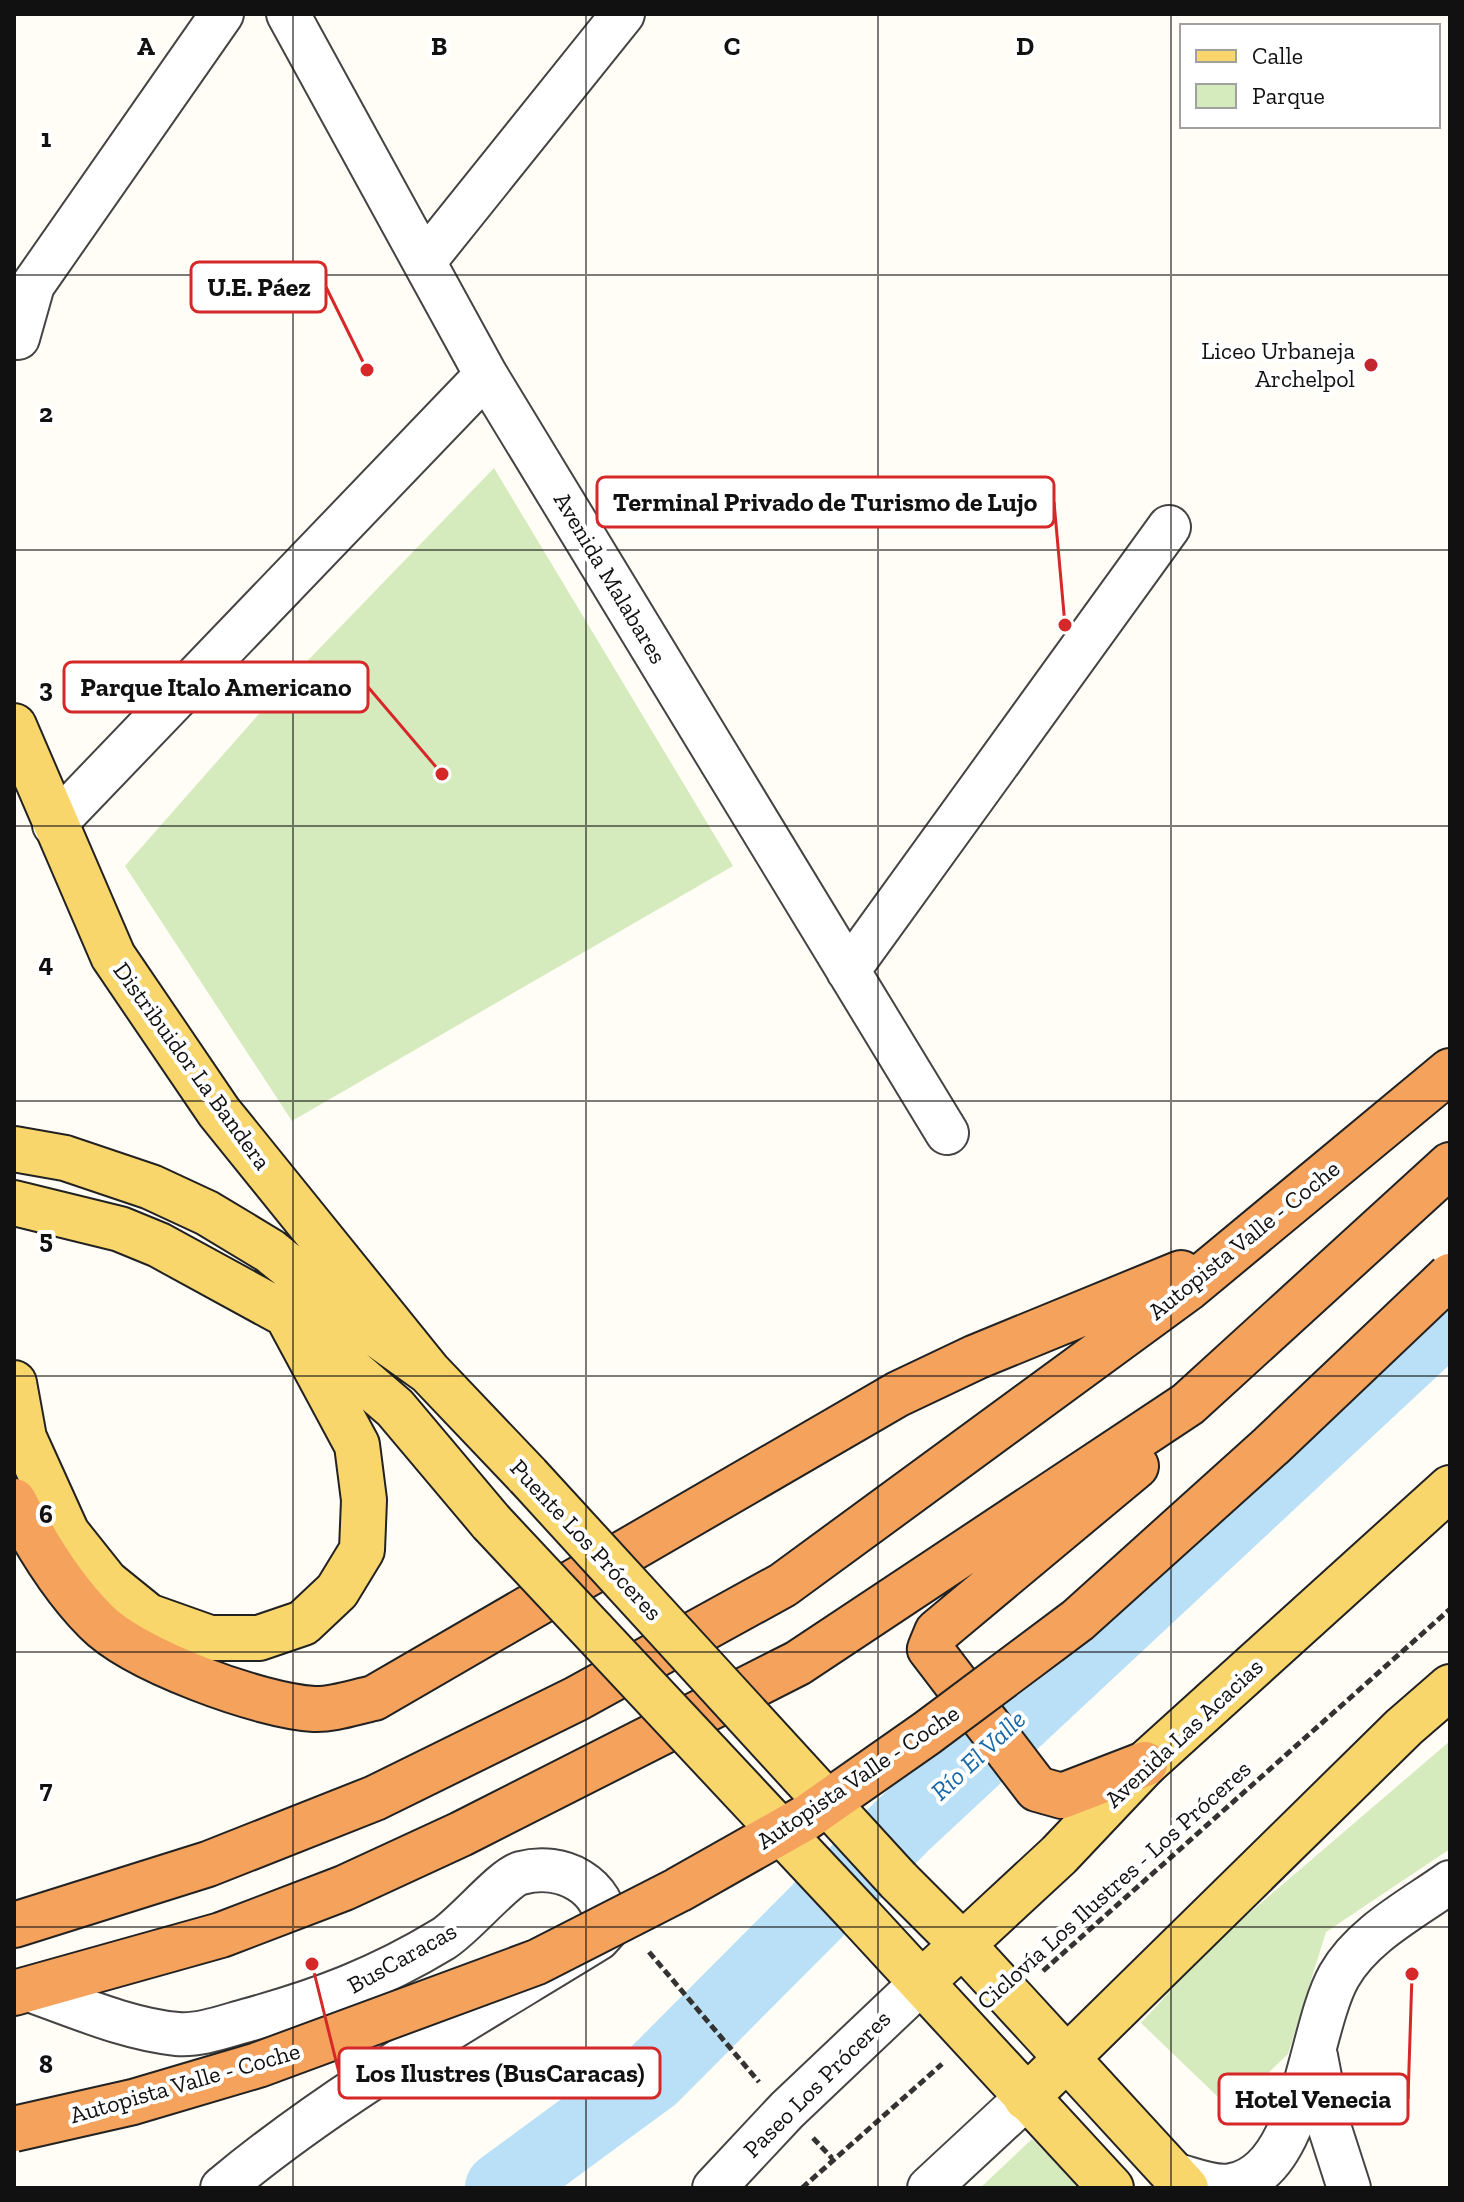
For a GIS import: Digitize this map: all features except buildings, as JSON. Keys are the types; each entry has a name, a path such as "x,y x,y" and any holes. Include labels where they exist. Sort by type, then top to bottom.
{"highway":[{"name":"Autopista Valle - Coche","path":"14,1925 208,1864 375,1798 576,1699 783,1585 1231,1253 1450,1071"},
{"path":"1145,1764 1062,1796 1037,1789 935,1657 930,1643 937,1632 1135,1467 1188,1404 1450,1165"},
{"path":"14,1501 34,1540 98,1623 144,1652 196,1679 315,1709 374,1698 898,1394 976,1357 1231,1253"},
{"name":"Autopista Valle - Coche","path":"14,2129 133,2102 258,2065 537,1962 678,1890 807,1817 927,1733 1078,1620 1271,1446 1450,1276"},
{"path":"20,1991 221,1935 344,1888 461,1834 798,1663 1188,1404"}],"main road":[{"name":"Distribuidor La Bandera","path":"14,726 54,825 113,956 219,1112 429,1372"},
{"name":"Puente Los Próceres","path":"14,1149 65,1158 151,1187 207,1213 270,1251 348,1314 429,1372 1179,2181"},
{"path":"14,1203 62,1212 120,1229 159,1245 287,1315 395,1408 491,1522 1111,2188"},
{"path":"14,1383 24,1438 67,1533 106,1582 148,1616 210,1638 259,1638 303,1623 337,1591 362,1550 364,1500 357,1445 287,1315"},
{"name":"Avenida Las Acacias","path":"922,1982 1059,1855 1145,1764 1450,1488"},
{"path":"1026,2098 1404,1727 1450,1687"}],"street":[{"path":"18,338 33,285 222,14"},
{"name":"Avenida Malabares","path":"288,14 486,375 947,1133"},
{"path":"424,262 623,14"},
{"path":"54,825 486,375"},
{"path":"848,971 1169,527"},
{"name":"BusCaracas","path":"20,1991 148,2030 182,2035 327,1998 415,1956 459,1929 516,1874 541,1869 575,1877 596,1891 607,1912 607,1929 598,1939 471,2013 271,2148 222,2188"},
{"path":"1179,2181 1230,2186 1252,2180 1272,2161 1296,2113 1325,2008 1340,1974 1367,1942 1450,1882"},
{"name":"Paseo Los Próceres","path":"714,2188 787,2110 922,1982"},
{"path":"1314,2047 1330,2129 1349,2188"},
{"path":"929,2188 1026,2098"}],"path":[{"name":"Ciclovía Los Ilustres - Los Próceres","path":"1012,1999 1450,1609"},
{"path":"661,1966 762,2085"},
{"name":"Ciclovía Los Ilustres - Los Próceres","path":"802,2188 973,2038"}],"green space":[{"path":"494,468 733,866 292,1121 125,866 287,682"},
{"path":"1450,1741 1450,1849 1326,1932 1288,2054 1262,2079 1217,2096 1141,2023 1212,1945"},
{"path":"1032,2139 1082,2188 980,2188"}],"waterway":[{"name":"Río El Valle","path":"501,2188 652,2077 902,1826 1450,1315"}],"place":[{"name":"Liceo Urbaneja Archelpol","path":"1371,365"},
{"name":"U.E. Páez","path":"367,370"},
{"name":"Terminal Privado de Turismo de Lujo","path":"1065,625"},
{"name":"Parque Italo Americano","path":"442,774"},
{"name":"Los Ilustres (BusCaracas)","path":"312,1964"},
{"name":"Hotel Venecia","path":"1412,1974"}]}
